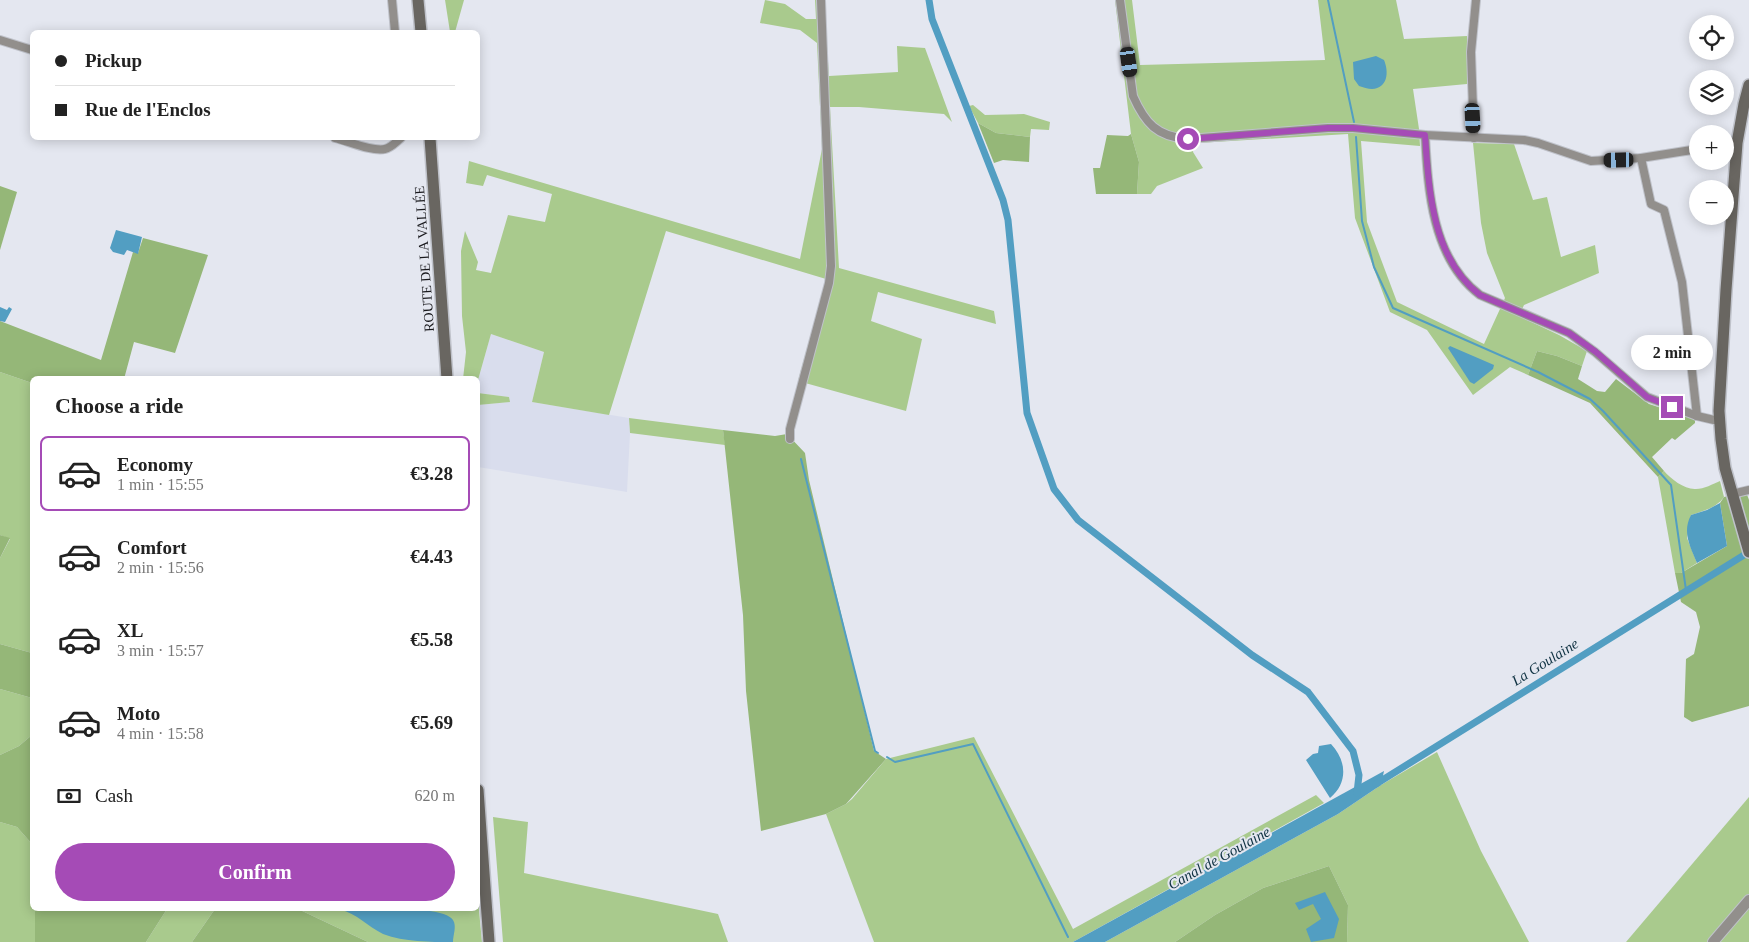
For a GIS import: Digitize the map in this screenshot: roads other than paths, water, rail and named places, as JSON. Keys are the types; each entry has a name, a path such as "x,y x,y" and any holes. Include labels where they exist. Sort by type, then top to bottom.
{"main road":[{"path":"418,0 421,30"},
{"path":"1749,85 1737,143 1726,290 1720,420 1725,468 1749,552"},
{"name":"ROUTE DE LA VALLÉE","path":"430,140 447,376"},
{"path":"480,818 489,942"}],"street":[{"path":"392,0 395,30"},
{"path":"790,439 790,429 828,283 830,266 821,0"},
{"path":"1120,0 1134,96 1139,109 1151,126 1175,138 1188,139 1328,128 1353,128 1425,135 1531,141 1591,160 1641,158 1689,150"},
{"path":"1474,138 1471,52 1476,0"},
{"path":"0,40 30,49"},
{"path":"1425,135 1427,172 1439,235 1457,269 1469,286 1480,295 1569,333 1596,352 1647,397 1697,416 1720,420"},
{"path":"342,140 373,149 391,147 399,140"},
{"path":"1641,158 1651,204 1664,210 1682,282 1697,416"},
{"path":"1732,494 1749,490"},
{"path":"1713,942 1749,900"}],"water":[{"path":"1376,56 1384,60 1386,65 1387,74 1384,83 1372,89 1359,86 1354,79 1353,62"},
{"path":"116,230 142,237 138,254 127,250 124,255 113,252 110,248"},
{"path":"0,307 7,310 9,307 12,309 5,322 0,321"},
{"path":"1450,346 1494,365 1493,369 1474,384 1470,382 1448,348"},
{"path":"1720,503 1727,546 1697,563 1688,539 1688,521 1691,515"},
{"path":"1331,744 1340,758 1343,772 1340,786 1330,798 1306,760 1313,754 1318,753 1319,746"},
{"path":"1384,771 1381,785 1338,814 1105,942 1073,942"},
{"path":"1325,892 1339,919 1334,938 1311,942 1306,929 1321,919 1313,904 1299,910 1295,903"},
{"path":"346,911 429,911 446,915 454,922 453,942 417,941 391,937 377,931"}],"waterway":[{"path":"929,0 932,19 1003,200 1008,220 1027,413 1054,489 1078,520 1252,655 1308,692 1353,751 1359,775 1357,793"},
{"path":"1328,0 1354,122"},
{"path":"1356,137 1362,221 1374,267 1393,308 1538,372 1590,399 1603,411 1671,485 1686,590"},
{"path":"801,459 875,751 878,753"},
{"name":"La Goulaine","path":"1376,784 1749,552"},
{"path":"887,757 895,762 973,744 1068,937"}],"water label":[{"name":"Canal de Goulaine","path":"1219,858"}]}
